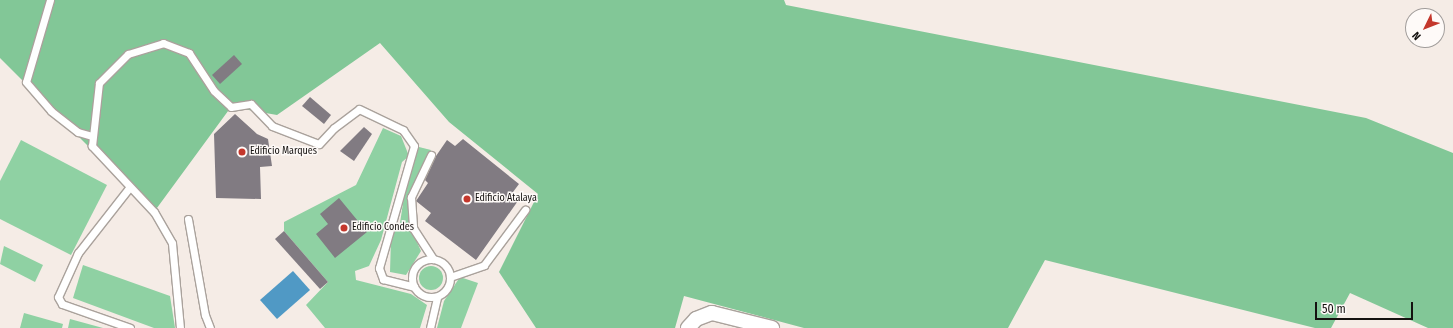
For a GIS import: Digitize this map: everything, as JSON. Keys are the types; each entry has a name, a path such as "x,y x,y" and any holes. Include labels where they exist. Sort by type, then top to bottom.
{"street":[{"path":"688,328 696,319 712,313 772,328"}],"lane":[{"path":"50,0 26,82 51,111 78,132 92,136"},
{"path":"180,328 172,243 154,212 129,188 92,146 99,83 128,54 163,43 189,53 214,91 231,107 251,104 272,126 319,144 334,128 359,109 403,130 414,146 379,268 383,279 414,287"},
{"path":"430,155 411,197 413,228 433,259 444,264 450,277 447,288 437,297 430,328"},
{"path":"129,188 78,253 58,297 62,304 130,328"},
{"path":"450,277 484,265 525,210"},
{"path":"188,219 205,315 210,328"},
{"path":"433,259 419,263 414,268 412,274 414,287 421,295 437,297"}],"green space":[{"path":"0,0 784,0 786,5 1366,118 1453,153 1453,328 1428,328 1350,293 1331,328 1315,328 1045,260 1008,328 804,328 684,296 675,328 536,328 499,272 538,194 449,122 380,43 277,115 231,107 154,212 0,58"},
{"path":"383,128 401,136 409,156 402,162 381,240 369,266 355,271 356,280 411,294 427,305 420,328 325,328 306,305 328,282 284,231 284,222 356,185"},
{"path":"21,140 107,185 71,255 0,219 0,181"},
{"path":"419,147 431,150 408,195 410,227 421,251 406,275 390,272 391,238 400,223 405,190"},
{"path":"4,246 43,265 35,282 0,264"},
{"path":"83,265 170,296 175,328 154,328 73,298"},
{"path":"431,266 439,270 443,278 439,286 431,290 423,286 419,278 423,270"},
{"path":"460,277 478,283 461,328 437,328 444,301"},
{"path":"24,313 63,324 62,328 20,328"},
{"path":"70,319 103,328 68,328"}],"water":[{"path":"293,271 310,290 277,319 260,300"}],"building":[{"path":"234,55 242,64 220,84 212,75"},
{"path":"310,97 331,115 324,124 302,106"},
{"name":"Edificio Marques","path":"235,114 257,134 268,139 272,166 260,167 261,199 216,198 214,134"},
{"path":"364,127 372,134 354,161 340,151"},
{"name":"Edificio Atalaya","path":"463,139 519,184 513,192 520,198 476,260 425,221 431,213 416,201 428,183 425,180 436,156 447,140 455,146"},
{"name":"Edificio Condes","path":"339,198 367,232 335,258 316,234 328,224 320,214"},
{"path":"284,231 328,282 320,289 275,239"}],"place":[{"name":"Edificio Marques","path":"242,152"},
{"name":"Edificio Atalaya","path":"467,199"},
{"name":"Edificio Condes","path":"344,228"}]}
